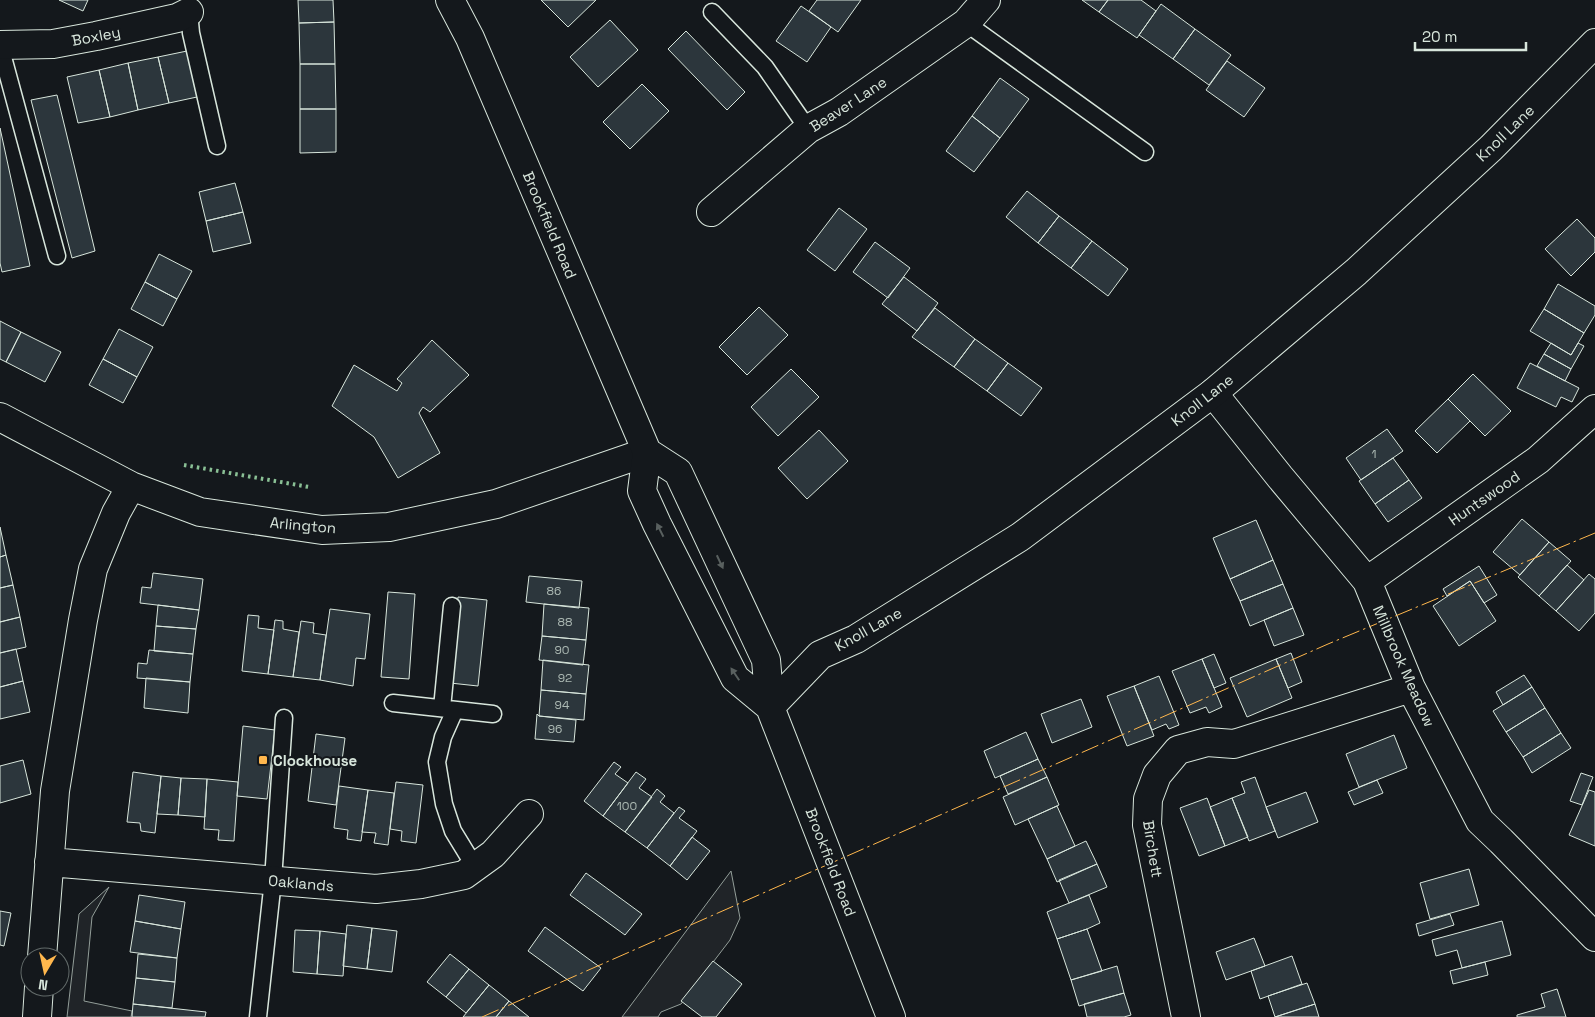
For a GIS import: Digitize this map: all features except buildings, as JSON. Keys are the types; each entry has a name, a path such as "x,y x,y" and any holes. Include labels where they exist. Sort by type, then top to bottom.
{"street":[{"name":"Brookfield Road","path":"450,0 470,38 648,452 642,491 735,678 770,707"},
{"name":"Beaver Lane","path":"711,212 808,129 839,112 966,23 986,0"},
{"name":"Boxley","path":"0,45 52,44 96,36 179,10"},
{"name":"Knoll Lane","path":"770,707 820,655 856,639 1020,537 1213,393 1363,266 1491,148 1595,43"},
{"name":"Millbrook Meadow","path":"1213,393 1367,581 1411,688 1480,821 1502,841 1595,937"},
{"name":"Huntswood","path":"1367,581 1538,460 1595,409"},
{"name":"Arlington","path":"0,417 131,486 200,512 322,530 389,526 496,504 648,452"},
{"name":"Brookfield Road","path":"648,452 678,472 766,660 770,707 891,1017"},
{"path":"43,947 56,791 83,620 93,569 116,513 131,486"},
{"name":"Birchett","path":"1186,1017 1147,825 1148,799 1157,775 1178,750 1207,742 1234,744 1411,688"},
{"name":"Oaklands","path":"49,862 376,889 421,884 464,875 493,854 528,814"},
{"path":"37,1017 38,997"}],"lane":[{"path":"179,10 191,33 217,146"},
{"path":"712,12 765,67 808,129"},
{"path":"966,23 1145,152"},
{"path":"0,45 57,256"},
{"path":"452,606 448,709 437,762 444,804 453,831 475,866"},
{"path":"393,702 492,714"},
{"path":"258,1017 273,880 284,718"}],"shaded area":[{"path":"731,871 740,918 730,940 681,1004 661,1012 658,1017 622,1017"},
{"path":"109,887 92,917 84,1001 132,1011 131,1017 67,1017 79,914"}],"hedge":[{"path":"184,465 309,487"}],"power":[{"path":"482,1017 1328,644 1595,533"}],"place":[{"name":"Clockhouse","path":"263,760"}]}
